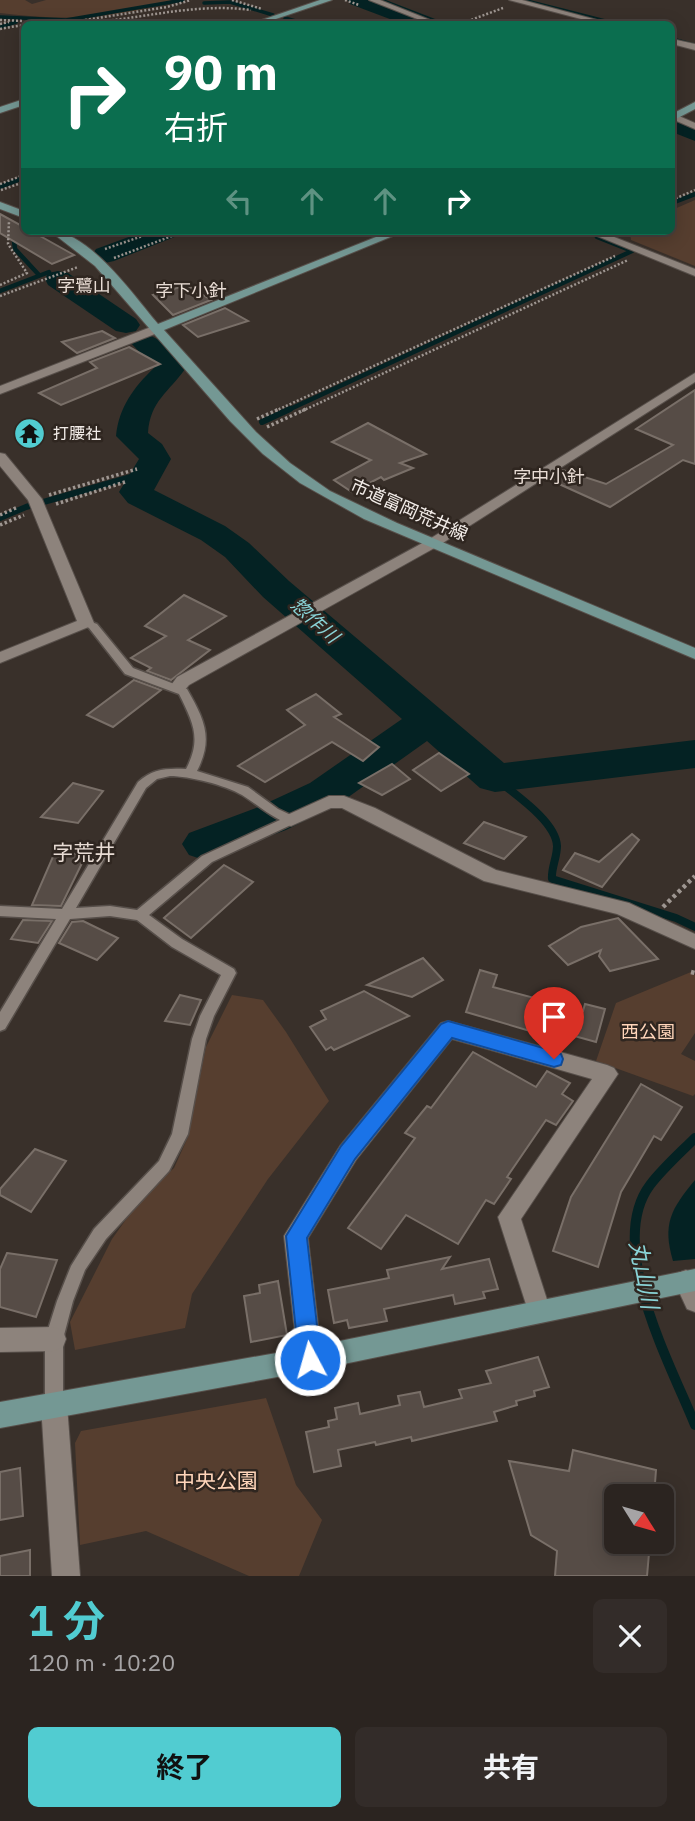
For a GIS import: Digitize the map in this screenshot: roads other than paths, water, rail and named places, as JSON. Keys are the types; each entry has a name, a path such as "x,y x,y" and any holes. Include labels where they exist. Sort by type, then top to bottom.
{"street":[{"path":"264,21 328,0"},
{"path":"373,0 428,21"},
{"path":"517,1 596,21"},
{"path":"675,42 695,47"},
{"path":"0,110 21,103"},
{"path":"675,116 695,105"},
{"path":"675,118 695,126"},
{"path":"0,205 21,213"},
{"name":"市道富岡荒井線","path":"61,235 102,263 156,329 247,429 284,465 315,486 358,510 695,654"},
{"path":"0,390 390,235"},
{"path":"600,235 695,273"},
{"path":"177,688 183,681 433,543 695,377"},
{"path":"0,457 38,504 86,623 0,658"},
{"path":"282,816 329,802 344,802 369,812 491,876 622,908 695,942"},
{"path":"310,1360 296,1236 348,1153 448,1029 607,1074 509,1217 539,1312"},
{"path":"0,1415 310,1360 631,1292 692,1287"},
{"path":"0,1340 54,1339"},
{"path":"54,1405 66,1576"}],"lane":[{"path":"86,623 93,626 130,671 183,692 202,732 200,756 190,773"},
{"path":"0,1025 68,914 85,878 113,838 142,785 152,774 190,773 244,790 282,816 207,859 140,915"},
{"path":"0,911 68,914 110,911 140,915 177,943 229,973 207,1016 199,1040 180,1134 163,1166 100,1234 79,1266 65,1300 54,1339 54,1405"}],"water":[{"path":"695,1180 695,1259 673,1261 668,1237 671,1218"}],"waterway":[{"path":"0,17 66,20 183,0"},
{"name":"惣作川","path":"357,0 411,21"},
{"path":"381,0 435,21"},
{"path":"523,0 605,21"},
{"path":"204,3 230,2 273,15"},
{"path":"285,18 296,21"},
{"path":"0,27 16,22"},
{"path":"675,40 695,45"},
{"path":"675,125 695,134"},
{"path":"0,187 21,179"},
{"path":"675,202 695,194"},
{"path":"13,233 15,249 39,275"},
{"name":"惣作川","path":"105,255 158,235"},
{"path":"286,411 632,251 597,237 603,235"},
{"path":"0,291 49,272"},
{"name":"惣作川","path":"58,279 126,325"},
{"name":"惣作川","path":"145,343 165,360 170,369 145,394 133,424 132,436 151,451 155,459 136,492 213,533 237,550 276,589 495,778 695,754"},
{"path":"262,422 290,409"},
{"path":"0,518 26,507 131,477"},
{"name":"惣作川","path":"204,844 271,819 325,793 427,721"},
{"name":"丸山川","path":"495,778 542,817 555,837 557,846 552,879 676,918 695,927"},
{"name":"丸山川","path":"695,1138 650,1185 638,1210 635,1239 638,1271 647,1305 658,1339 695,1425"}],"place":[{"name":"打腰社","path":"30,433"}],"district":[{"name":"字鷺山","path":"84,286"},
{"name":"字下小針","path":"191,291"},
{"name":"字中小針","path":"549,477"},
{"name":"字荒井","path":"84,853"}],"park label":[{"name":"西公園","path":"648,1032"},
{"name":"中央公園","path":"216,1481"}]}
